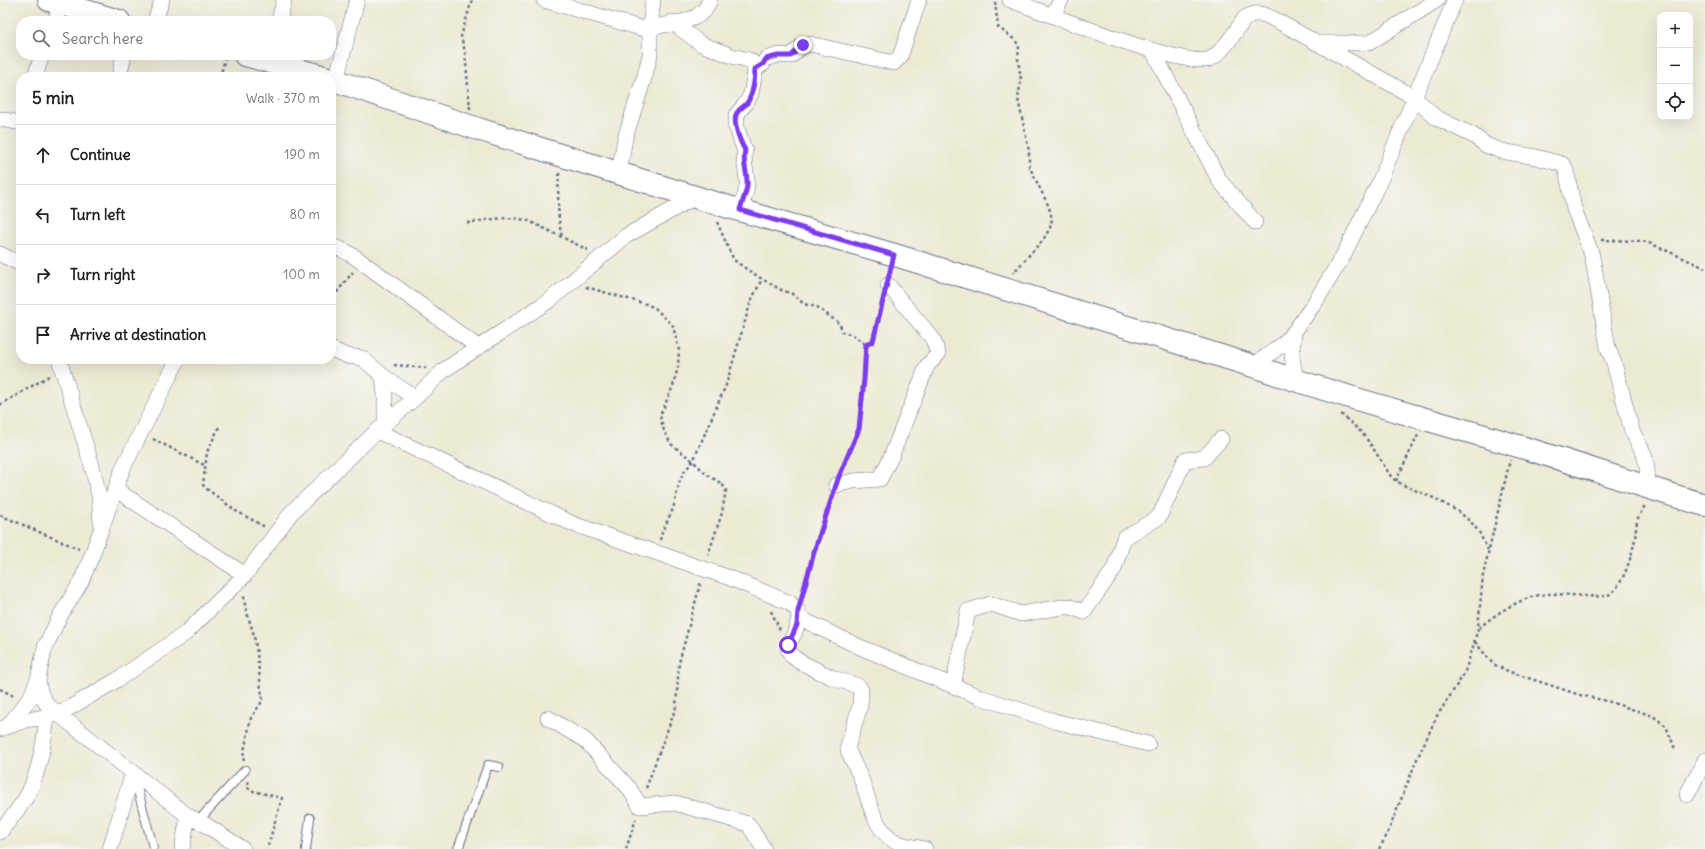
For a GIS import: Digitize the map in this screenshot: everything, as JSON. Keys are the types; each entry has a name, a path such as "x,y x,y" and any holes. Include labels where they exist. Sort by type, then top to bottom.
{"main road":[{"path":"57,6 98,16"},
{"path":"277,60 309,72"},
{"path":"336,82 475,128 701,199 887,253 1253,366 1296,382 1513,444 1648,489 1705,505"}],"street":[{"path":"156,16 162,0"},
{"path":"280,16 284,0"},
{"path":"336,46 357,0"},
{"path":"544,0 644,29 672,22 685,21 696,17 705,10 710,0"},
{"path":"619,172 625,138 650,55 650,27 653,0"},
{"path":"755,69 763,64 766,59 778,56 791,56 803,45 810,44 894,63 900,58 919,0"},
{"path":"1010,0 1153,51 1194,61 1210,59 1216,55 1246,18 1256,13 1270,17 1414,97 1435,116 1474,136 1486,145 1501,152 1536,157 1562,164 1567,174 1574,209 1591,252 1608,348 1632,431 1644,454 1647,467 1648,489"},
{"path":"1053,15 1061,0"},
{"path":"1315,43 1369,43 1437,0"},
{"path":"1253,366 1283,344 1294,332 1314,304 1346,249 1379,183 1455,0"},
{"path":"672,22 701,44 732,56 749,60 753,63 755,69 751,94 747,102 736,115 735,125 740,134 740,142 745,150 743,163 747,180 747,186 740,210"},
{"path":"1153,51 1219,180 1255,222"},
{"path":"37,72 40,60"},
{"path":"120,72 123,60"},
{"path":"324,72 330,60"},
{"path":"0,121 16,121"},
{"path":"4,727 27,720 53,715 117,680 186,633 245,575 291,513 381,427 415,398 444,370 550,300 626,236 701,199"},
{"path":"336,247 362,262 478,347"},
{"path":"0,254 16,262"},
{"path":"836,486 852,481 880,479 891,456 927,366 938,354 933,339 888,285"},
{"path":"1294,332 1292,356 1296,382"},
{"path":"336,351 347,356 362,358 383,376 415,398"},
{"path":"60,364 92,466 99,496 101,530"},
{"path":"4,727 30,698 38,679 45,647 60,616 81,582 123,468 175,364"},
{"path":"381,427 385,395 383,376"},
{"path":"381,427 573,524 705,569 760,590 790,603 798,615 860,646 953,686 980,697 1054,721 1148,744"},
{"path":"953,686 968,612 991,604 1021,614 1068,606 1084,612 1114,569 1124,538 1159,518 1185,460 1204,458 1221,439"},
{"path":"115,489 245,575"},
{"path":"798,615 795,632 788,645 788,649 792,656 800,662 833,678 858,686 861,690 860,706 848,745 848,750 862,781 875,818 881,828 895,842 924,849"},
{"path":"38,679 40,692 53,715 133,772 193,819 243,849"},
{"path":"0,832 28,793 36,775 53,715"},
{"path":"548,718 585,740 629,788 640,806 675,803 748,824 764,849"},
{"path":"1687,795 1705,760"},
{"path":"110,849 133,772"},
{"path":"182,849 193,819"}],"lane":[{"path":"458,849 488,765 499,767"},
{"path":"193,819 246,770"},
{"path":"133,772 153,847"},
{"path":"306,849 310,818"}],"path":[{"path":"472,0 461,36 467,66 468,103 475,128"},
{"path":"995,0 995,11 998,27 1015,40 1019,46 1018,59 1021,80 1018,99 1029,150 1029,166 1049,207 1052,219 1050,228 1043,240 998,288"},
{"path":"221,72 225,60"},
{"path":"560,155 558,200 559,222 562,238"},
{"path":"701,199 734,260 762,279 783,291 791,293 804,304 817,307 840,324 842,332 852,335 866,345"},
{"path":"467,223 503,217 519,218 529,221 601,256"},
{"path":"1583,235 1601,240 1642,241 1705,268"},
{"path":"336,293 362,262"},
{"path":"657,553 662,532 673,509 680,480 684,472 693,461 726,385 752,301 762,279"},
{"path":"572,282 596,291 646,304 655,308 673,326 679,350 678,367 673,386 660,416 666,436 671,444 693,461 705,473 722,484 726,490 722,513 679,663 676,707 652,767 626,849"},
{"path":"866,345 873,341 888,285"},
{"path":"798,615 814,552 836,486 859,429 866,345"},
{"path":"0,405 60,364"},
{"path":"369,364 444,370"},
{"path":"1329,391 1340,413 1361,432 1384,467 1396,481 1436,499 1459,512 1471,522 1479,532 1488,551"},
{"path":"1396,481 1414,441 1428,420"},
{"path":"219,427 207,452 203,484 207,489 236,511 276,532"},
{"path":"141,432 206,466"},
{"path":"1379,849 1387,835 1417,759 1437,716 1464,674 1475,641 1478,628 1483,575 1513,444"},
{"path":"1478,628 1493,616 1529,598 1548,594 1598,596 1610,594 1626,572 1638,518 1644,508 1648,489"},
{"path":"0,515 92,555"},
{"path":"245,575 245,604 251,620 256,643 259,678 263,700 251,718 243,756 249,790 282,798 267,849"},
{"path":"760,590 788,645"},
{"path":"1475,641 1493,664 1510,672 1580,695 1607,701 1653,716 1666,726 1675,749"}],"route":[{"path":"788,645 795,632 798,611 814,552 828,509 838,479 859,429 866,345 873,341 894,255 740,210 747,186 747,180 743,163 745,150 740,142 740,134 735,125 737,121 736,115 747,102 751,94 755,69 763,64 766,59 778,56 791,56 803,45"}]}
